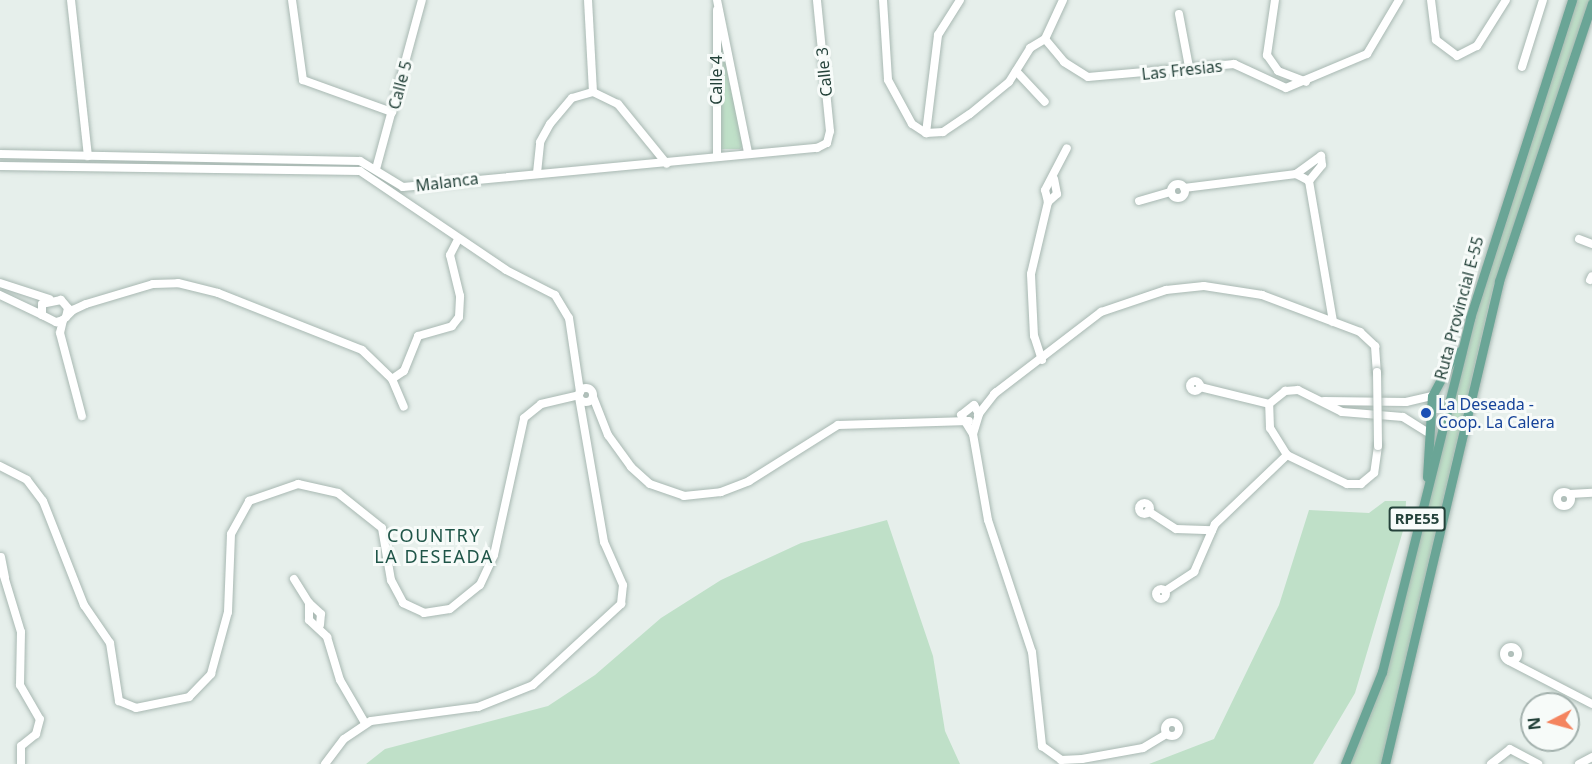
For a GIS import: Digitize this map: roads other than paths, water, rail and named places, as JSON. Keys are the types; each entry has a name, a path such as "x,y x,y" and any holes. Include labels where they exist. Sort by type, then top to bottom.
{"main road":[{"name":"Ruta Provincial E-55","path":"1345,764 1376,692 1405,588 1485,264 1572,0"},
{"name":"Ruta Provincial E-55","path":"1385,764 1499,281 1592,3"},
{"name":"RPE55","path":"1405,588 1428,474 1427,432 1432,396 1449,371 1472,290 1485,264"}],"street":[{"path":"71,0 88,156"},
{"path":"292,0 303,80 392,112"},
{"name":"Calle 5","path":"376,169 423,0"},
{"path":"588,0 593,92"},
{"name":"Calle 3","path":"817,0 827,143"},
{"path":"883,0 888,80 912,124 926,133 948,130 1016,71 1030,48 1045,39 1063,0"},
{"path":"926,133 940,29 960,0"},
{"path":"1275,0 1267,55 1278,71 1306,82"},
{"name":"Las Fresias","path":"1045,39 1064,62 1088,77 1234,64 1280,87 1306,82 1367,54 1399,0"},
{"path":"1431,0 1436,40 1457,56 1482,41 1506,0"},
{"path":"1522,67 1543,0"},
{"name":"Calle 4","path":"718,2 748,152"},
{"name":"Calle 4","path":"717,155 718,2"},
{"path":"1179,14 1189,67"},
{"path":"1016,71 1045,102"},
{"path":"537,173 540,142 550,124 572,98 593,92 618,105 667,164"},
{"name":"Malanca","path":"0,154 360,161 403,187 537,173 667,164 717,155 827,143"},
{"path":"1042,360 1030,286 1048,202 1045,190 1054,179 1067,148"},
{"path":"1139,201 1171,192 1180,197 1184,188 1296,174 1321,156 1322,165 1309,181 1333,322"},
{"path":"0,166 354,170 458,239 555,295 569,318 584,398 597,412 631,467 650,484 684,496 721,492 749,481 838,425 965,422 979,414"},
{"path":"1296,174 1309,181"},
{"path":"1048,202 1057,194 1054,179"},
{"path":"1579,238 1592,244"},
{"path":"392,379 404,371 418,336 452,326 459,317 460,296 450,255 458,239"},
{"path":"0,295 44,317 65,318 86,304 164,282 201,288 362,350 392,379 404,407"},
{"path":"0,283 50,299 86,304"},
{"path":"937,422 996,392 1042,360 1101,312 1186,287 1239,288 1333,322 1372,340 1377,372 1378,446 1374,473 1357,485 1287,455 1270,428 1269,404"},
{"path":"50,299 42,304 44,317 63,344"},
{"path":"61,300 65,318 63,344 82,416"},
{"path":"325,764 365,723 478,707 523,690 568,657 621,604 623,585 606,549 580,413 589,388 578,369"},
{"path":"1200,387 1269,404 1291,389 1356,415 1403,417 1427,432"},
{"path":"973,434 979,414 996,392"},
{"path":"1318,400 1415,402 1432,396"},
{"path":"0,466 27,480 43,501 84,605 110,643 119,701 136,708 189,697 211,674 228,612 231,534 249,501 298,484 338,493 382,528 391,580 403,603 424,613 450,609 480,585 494,555 524,418 541,404 584,398"},
{"path":"1356,415 1352,409 1358,401"},
{"path":"974,405 979,414"},
{"path":"962,411 965,422 973,434 988,520 1032,652 1042,746 1061,760 1082,759 1143,748 1166,734"},
{"path":"1165,591 1194,572 1212,530 1287,455"},
{"path":"1573,497 1592,493"},
{"path":"1148,512 1176,529 1212,530"},
{"path":"0,558 21,633 20,685 40,719 39,729 21,746 21,764"},
{"path":"294,579 309,603 319,611 320,625 340,680 365,723"},
{"path":"309,603 309,620 320,625"},
{"path":"1513,660 1520,671 1592,704"},
{"path":"1491,764 1510,749 1538,764"},
{"path":"1579,764 1592,757"}],"place":[{"name":"La Deseada - Coop. La Calera","path":"1426,413"}],"district":[{"name":"COUNTRY LA DESEADA","path":"434,546"}]}
